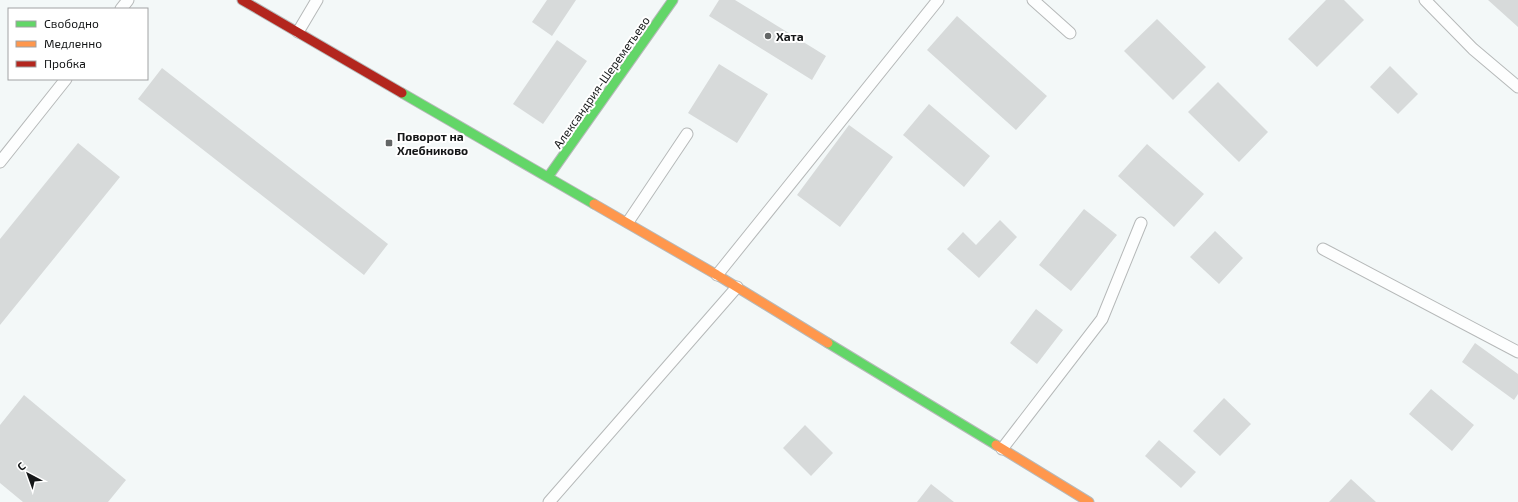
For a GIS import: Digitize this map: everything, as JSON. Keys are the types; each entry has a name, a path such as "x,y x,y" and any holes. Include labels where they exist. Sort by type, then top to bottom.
{"main road":[{"path":"242,0 738,287 1089,502"},
{"name":"Александрия-Шереметьево","path":"548,177 673,0"}],"lane":[{"path":"122,8 128,0"},
{"path":"298,32 317,0"},
{"path":"717,275 938,0"},
{"path":"1033,0 1070,32"},
{"path":"1425,0 1473,48 1518,87"},
{"path":"0,162 65,80"},
{"path":"628,222 687,134"},
{"path":"1002,449 1102,319 1141,223"},
{"path":"1323,249 1518,352"},
{"path":"549,502 738,287"}],"building":[{"path":"547,0 576,0 552,36 532,22"},
{"name":"Хата","path":"719,0 735,0 826,56 812,80 709,16"},
{"path":"1326,0 1344,0 1364,20 1317,67 1288,39"},
{"path":"1488,0 1518,0 1518,27"},
{"path":"957,16 1047,96 1016,130 927,50"},
{"path":"1157,19 1206,67 1173,100 1124,51"},
{"path":"557,40 587,61 543,124 513,104"},
{"path":"719,64 768,94 737,143 688,113"},
{"path":"1390,66 1418,94 1398,114 1370,87"},
{"path":"162,68 388,244 364,275 138,99"},
{"path":"1218,82 1268,132 1239,162 1188,112"},
{"path":"929,104 990,156 964,187 903,135"},
{"path":"849,125 893,157 840,227 797,195"},
{"path":"78,143 120,177 0,325 0,239"},
{"path":"1147,144 1204,194 1174,227 1118,176"},
{"path":"1084,209 1117,235 1071,291 1039,265"},
{"path":"1000,220 1017,237 979,278 947,249 963,232 976,245"},
{"path":"1215,231 1243,258 1219,284 1190,257"},
{"path":"1036,309 1063,330 1037,364 1010,343"},
{"path":"1475,343 1518,374 1518,394 1514,400 1462,362"},
{"path":"1431,389 1474,425 1452,451 1409,414"},
{"path":"24,395 126,480 108,502 23,502 0,483 0,425"},
{"path":"1224,398 1251,424 1220,456 1193,431"},
{"path":"805,425 833,453 811,476 783,448"},
{"path":"1159,440 1196,472 1181,488 1145,456"},
{"path":"1351,479 1376,502 1329,502"},
{"path":"931,484 954,502 917,502"}],"traffic: fast":[{"path":"548,177 673,0"},
{"path":"402,93 594,204"},
{"path":"828,343 996,445"}],"traffic: slow":[{"path":"594,204 717,275 828,343"},
{"path":"996,445 1089,502"}],"traffic: jam":[{"path":"242,0 402,93"}],"place":[{"name":"Хата","path":"768,36"},
{"name":"Поворот на Хлебниково","path":"389,143"}]}
